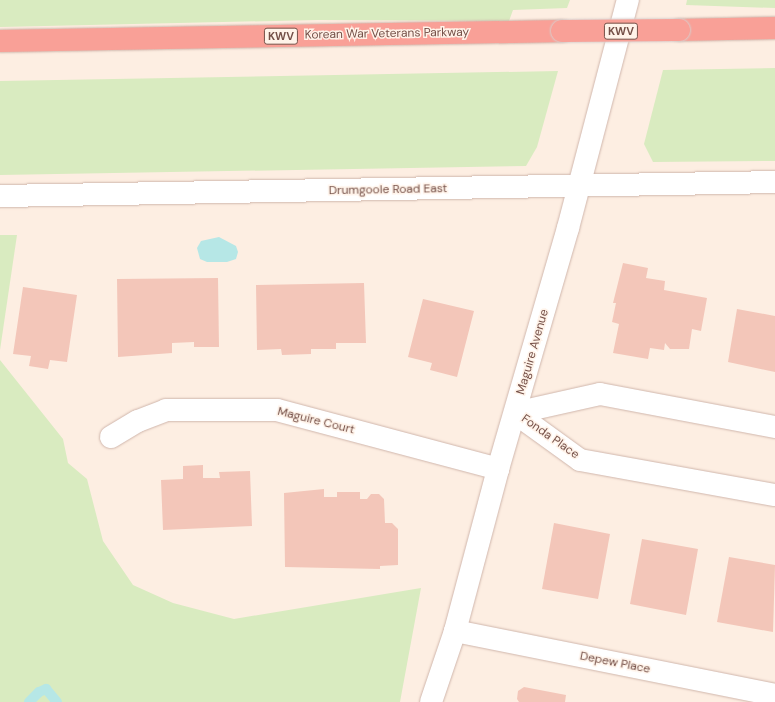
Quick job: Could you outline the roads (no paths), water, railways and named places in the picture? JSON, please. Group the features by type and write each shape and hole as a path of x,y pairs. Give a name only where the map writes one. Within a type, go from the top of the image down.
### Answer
{"highway":[{"name":"Korean War Veterans Parkway","path":"0,41 775,28"}],"street":[{"name":"Maguire Avenue","path":"431,702 455,631 498,469 579,186 628,0"},
{"name":"Drumgoole Road East","path":"0,196 775,182"},
{"name":"Fonda Place","path":"515,413 600,394 775,426"},
{"name":"Maguire Court","path":"111,437 138,421 166,410 277,410 498,469"},
{"name":"Fonda Place","path":"515,413 580,460 775,495"},
{"name":"Depew Place","path":"455,631 775,695"}],"water":[{"path":"219,237 236,246 238,252 236,259 227,262 207,262 200,259 197,248 201,241"}],"waterway":[{"path":"29,702 39,692 46,689 57,702"}]}
